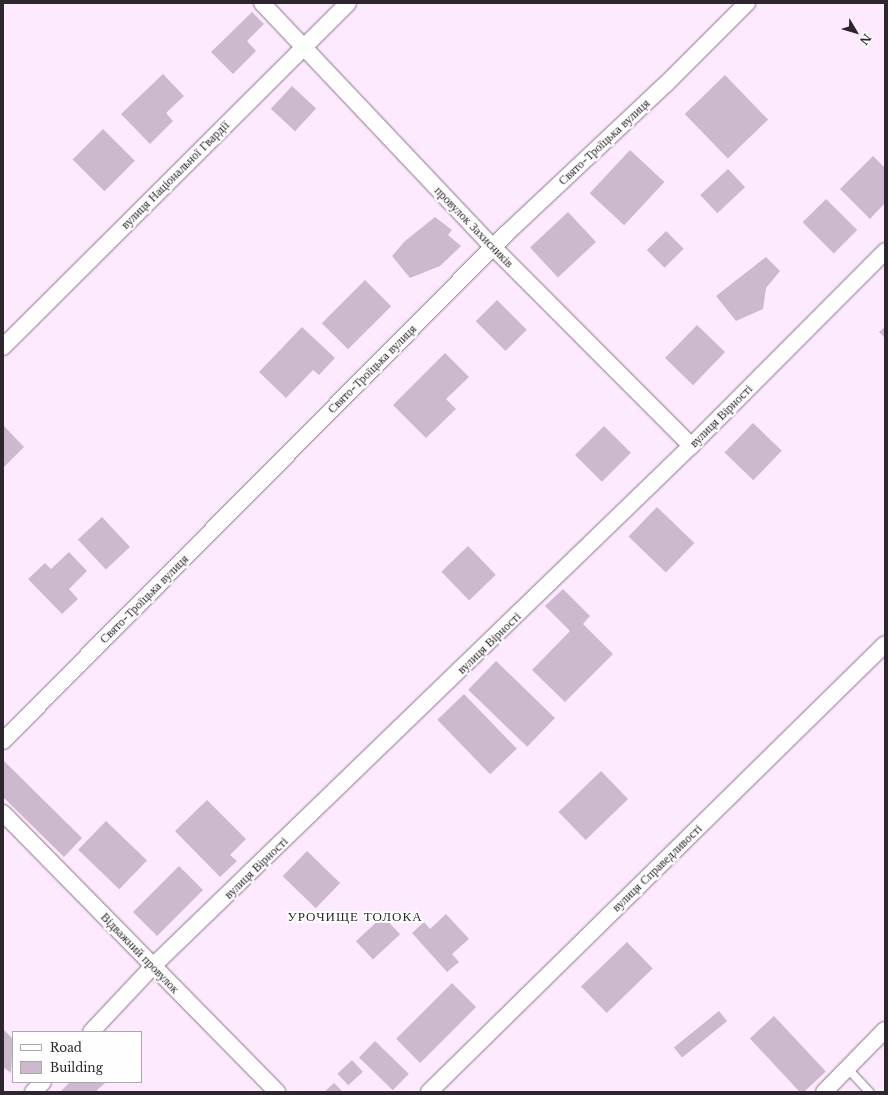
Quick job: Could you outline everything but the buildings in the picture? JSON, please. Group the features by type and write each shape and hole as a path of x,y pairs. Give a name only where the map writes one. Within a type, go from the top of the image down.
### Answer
{"street":[{"name":"провулок Захисників","path":"262,3 302,49 493,247 691,446"},
{"name":"вулиця Національної Гвардії","path":"3,347 348,3"},
{"name":"Свято-Троїцька вулиця","path":"3,741 493,247 666,84 746,3"},
{"name":"вулиця Вірності","path":"92,1031 153,966 691,446 885,251"},
{"name":"вулиця Справедливості","path":"429,1092 885,644"},
{"name":"Відважний провулок","path":"3,813 277,1092"},
{"path":"824,1092 885,1030"},
{"path":"33,1092 42,1083"}],"lane":[{"path":"847,1068 869,1092"}],"district":[{"name":"УРОЧИЩЕ ТОЛОКА","path":"355,917"}]}
